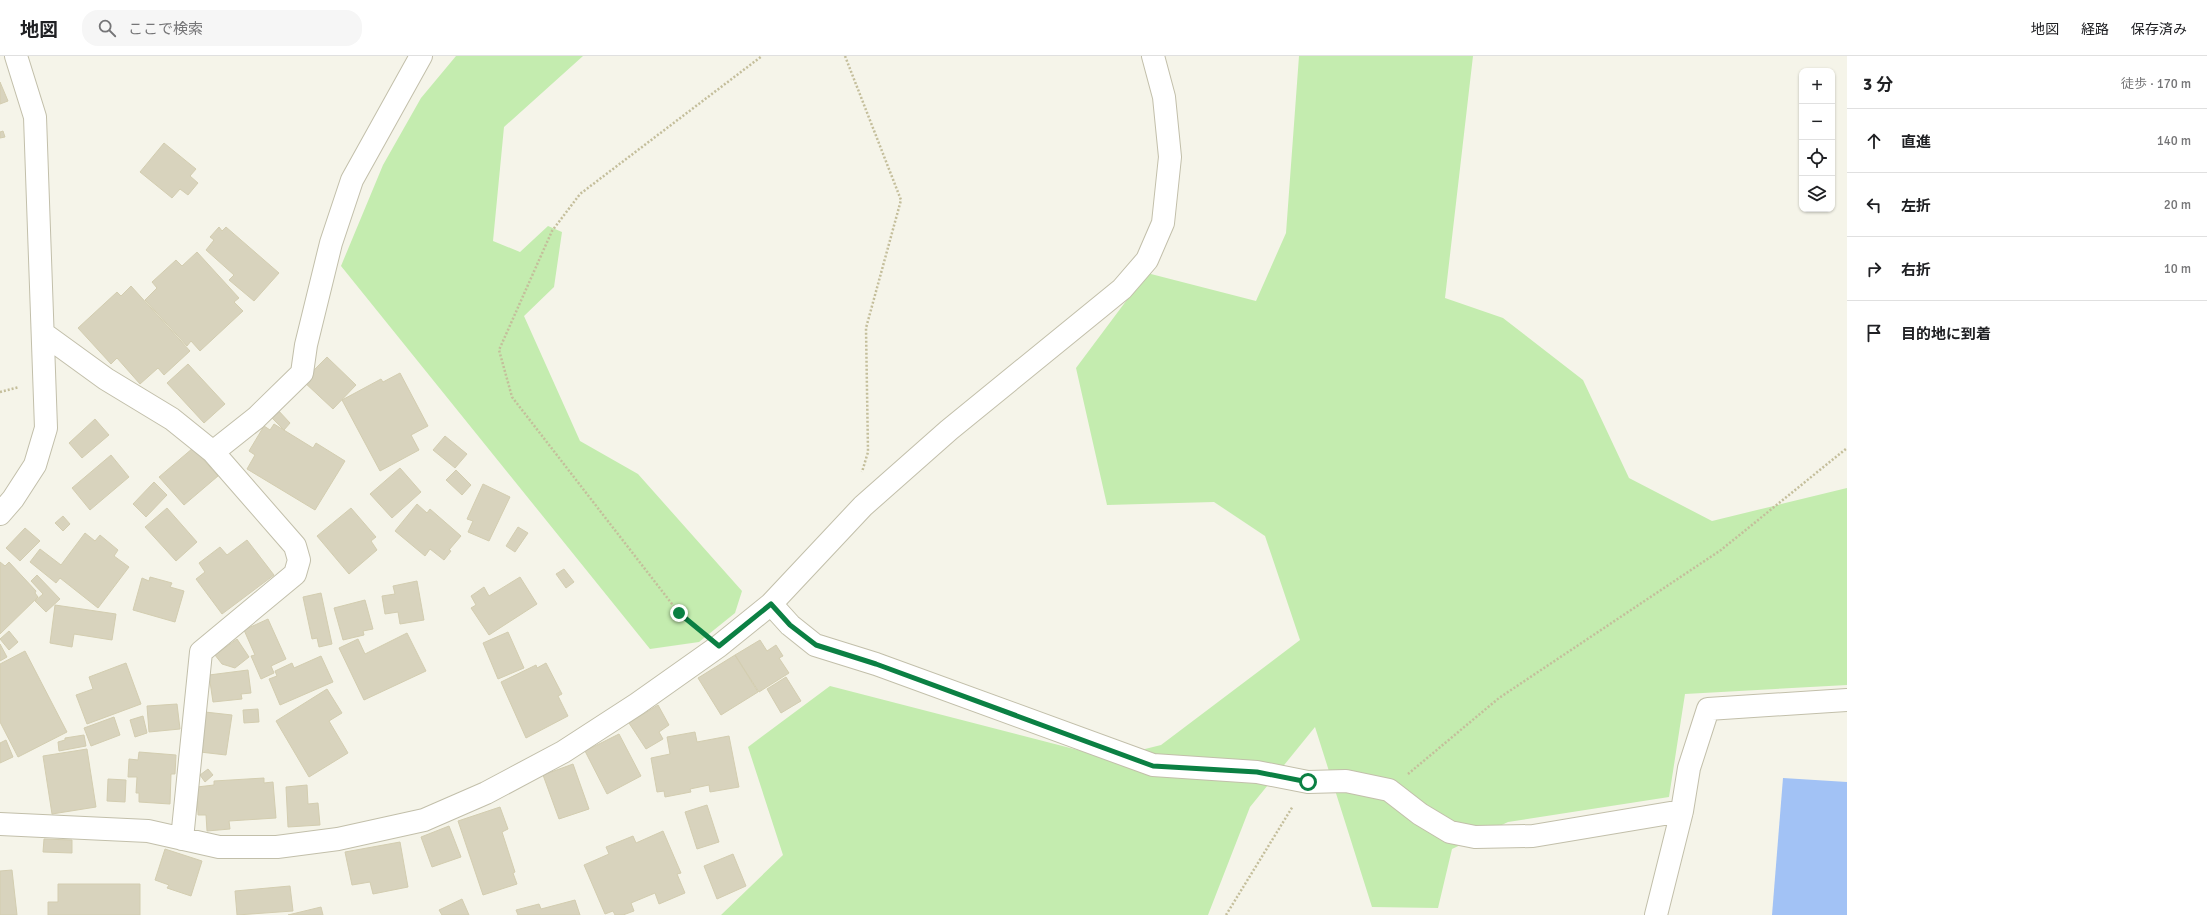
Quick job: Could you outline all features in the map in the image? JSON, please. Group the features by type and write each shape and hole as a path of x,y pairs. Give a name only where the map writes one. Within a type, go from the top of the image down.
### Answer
{"street":[{"path":"0,514 13,499 35,465 46,428 44,334 35,117 16,56"},
{"path":"213,452 256,418 302,373 306,345 331,243 352,180 421,56"},
{"path":"0,824 148,831 219,847 277,847 338,839 424,820 486,793 563,752 637,704 719,646 771,604 863,506 949,430 1122,289 1147,260 1163,223 1170,157 1164,97 1153,56"},
{"path":"44,334 106,379 172,419 213,452 295,546 299,560 295,574 201,652 182,839"},
{"path":"771,604 790,625 816,645 876,664 1153,766 1257,772 1308,782 1346,781 1389,790 1420,814 1450,832 1475,837 1534,836 1682,811"},
{"path":"1656,915 1682,811 1689,768 1708,709 1847,700"}],"path":[{"path":"719,646 679,613 512,397 499,350 552,231 580,194 762,56"},
{"path":"846,56 901,200 866,328 868,452 862,473"},
{"path":"1389,790 1499,698 1721,550 1847,448"},
{"path":"1226,915 1308,782"}],"green space":[{"path":"456,56 583,56 504,127 493,241 520,252 548,226 562,232 554,287 524,316 580,441 638,474 742,591 735,613 699,642 650,649 341,266 383,165 421,98"},
{"path":"1299,56 1473,56 1445,298 1503,318 1583,380 1629,478 1712,521 1847,488 1847,685 1685,694 1669,797 1508,822 1452,849 1438,908 1372,907 1315,727 1250,807 1208,915 721,915 783,855 748,747 830,686 1109,758 1161,745 1300,640 1265,536 1214,502 1107,505 1076,368 1147,273 1256,301 1286,233"}],"water":[{"path":"1783,778 1847,782 1847,915 1772,915"}],"building":[{"path":"0,82 8,101 0,104"},
{"path":"3,131 5,137 0,138 0,132"},
{"path":"164,143 196,169 190,176 198,183 188,195 180,189 172,198 140,172"},
{"path":"219,227 222,231 226,227 279,273 254,301 229,280 234,275 206,250 214,240 210,237"},
{"path":"197,252 239,298 234,302 243,311 200,351 191,341 187,346 145,300 157,288 152,282 176,260 182,266"},
{"path":"131,286 190,351 164,375 158,368 140,384 117,358 111,364 78,328 117,292 121,296"},
{"path":"327,357 356,385 333,409 303,381"},
{"path":"188,364 225,404 204,423 167,383"},
{"path":"400,373 428,426 411,435 419,450 380,471 342,400 381,379 383,382"},
{"path":"277,409 290,423 284,430 270,416"},
{"path":"95,419 109,435 82,458 69,443"},
{"path":"274,424 313,448 316,443 345,461 315,510 247,469 255,455 249,451 264,426 270,430"},
{"path":"445,436 467,454 455,468 433,450"},
{"path":"193,448 218,476 184,505 159,477"},
{"path":"111,455 129,477 90,510 72,488"},
{"path":"400,468 421,492 392,518 370,494"},
{"path":"456,470 471,485 462,495 446,480"},
{"path":"154,482 167,495 146,517 133,504"},
{"path":"483,484 510,497 489,541 468,532 473,521 467,519"},
{"path":"417,504 427,513 430,509 461,536 449,550 451,551 444,560 430,549 425,556 395,531"},
{"path":"167,508 197,542 176,561 145,527"},
{"path":"351,508 376,537 371,541 377,550 349,574 317,536"},
{"path":"63,516 70,524 63,531 55,523"},
{"path":"518,527 528,533 515,552 506,546"},
{"path":"25,528 40,541 20,561 6,548"},
{"path":"85,533 95,541 100,535 118,550 114,556 129,567 98,608 60,578 56,583 30,562 40,549 61,565"},
{"path":"247,540 274,575 222,614 196,579 205,572 199,563 220,547 227,555"},
{"path":"0,562 5,566 9,562 36,591 35,593 38,597 0,634"},
{"path":"564,569 574,582 566,588 556,574"},
{"path":"37,575 60,599 46,612 35,601 43,594 31,581"},
{"path":"150,577 172,583 170,587 184,591 175,622 133,610 142,578 149,581"},
{"path":"520,577 537,604 489,635 471,608 476,605 471,596 484,587 489,596"},
{"path":"417,581 424,620 400,624 398,612 385,614 382,596 395,594 393,586"},
{"path":"321,593 332,644 319,647 317,638 312,639 303,597"},
{"path":"365,600 373,629 363,631 364,635 343,640 334,608"},
{"path":"55,605 116,614 112,640 74,634 72,647 50,643"},
{"path":"268,619 286,659 271,666 274,673 261,679 251,656 255,655 244,630"},
{"path":"9,631 18,642 9,650 0,639"},
{"path":"508,632 524,668 498,679 483,643"},
{"path":"407,633 426,671 364,700 339,648 358,639 365,654"},
{"path":"237,639 249,657 235,668 222,664 215,655"},
{"path":"760,640 767,651 776,645 783,656 779,658 789,673 759,692 735,655"},
{"path":"0,644 7,657 0,661"},
{"path":"25,651 67,732 18,757 0,722 0,664"},
{"path":"735,655 758,692 721,715 698,678"},
{"path":"321,656 333,682 280,705 269,679 277,676 275,671 292,663 294,668"},
{"path":"126,663 141,704 87,724 76,695 93,689 89,677"},
{"path":"546,663 562,694 558,696 568,716 526,738 501,682 536,665 537,668"},
{"path":"248,670 251,693 241,694 242,699 213,702 209,675"},
{"path":"786,677 801,701 781,713 767,689"},
{"path":"327,689 342,713 329,721 348,753 309,777 276,721"},
{"path":"177,704 180,729 149,732 147,706"},
{"path":"658,705 669,725 659,732 663,739 646,749 629,723"},
{"path":"258,709 259,722 244,723 243,710"},
{"path":"205,712 232,715 226,755 200,752"},
{"path":"143,716 147,733 135,737 130,720"},
{"path":"114,717 120,735 91,746 84,728"},
{"path":"695,732 697,742 729,736 739,787 710,792 709,785 690,789 691,792 665,797 664,791 657,792 651,758 670,754 667,737"},
{"path":"619,734 641,776 607,794 585,751"},
{"path":"84,735 86,746 59,751 58,742 65,740 65,738"},
{"path":"6,740 13,757 0,763 0,743"},
{"path":"87,749 96,807 52,814 43,756"},
{"path":"139,752 176,755 175,774 171,774 170,804 139,802 139,793 136,793 137,777 128,777 129,759 138,760"},
{"path":"573,764 589,809 559,819 543,775"},
{"path":"208,769 213,775 205,782 200,775"},
{"path":"264,778 264,783 273,782 276,818 229,821 230,829 207,831 206,815 198,815 197,787 214,785 214,781"},
{"path":"108,779 126,780 125,802 107,801"},
{"path":"307,785 308,804 318,803 320,825 288,827 286,787"},
{"path":"707,805 719,842 697,849 685,812"},
{"path":"500,807 508,829 502,832 515,872 513,873 517,884 483,895 458,821"},
{"path":"449,826 461,857 432,867 421,837"},
{"path":"663,831 681,873 677,874 685,893 659,904 655,893 631,903 634,911 623,915 615,915 613,911 605,914 584,865 609,854 606,847 633,836 636,843"},
{"path":"44,839 72,840 72,853 43,852"},
{"path":"400,842 408,887 373,894 370,882 352,885 345,852"},
{"path":"165,849 202,861 191,896 167,888 169,885 155,880"},
{"path":"733,854 746,886 717,899 704,866"},
{"path":"12,870 17,915 0,915 0,871"},
{"path":"58,884 140,884 140,915 48,915 48,902 58,902"},
{"path":"290,886 293,911 237,915 235,891"},
{"path":"462,899 469,915 442,915 439,910"},
{"path":"575,900 580,915 518,915 516,910 539,904 541,909"},
{"path":"321,907 323,915 288,915"}],"route":[{"path":"679,613 719,646 771,604 790,625 816,645 876,664 1153,766 1257,772 1308,782"}]}
